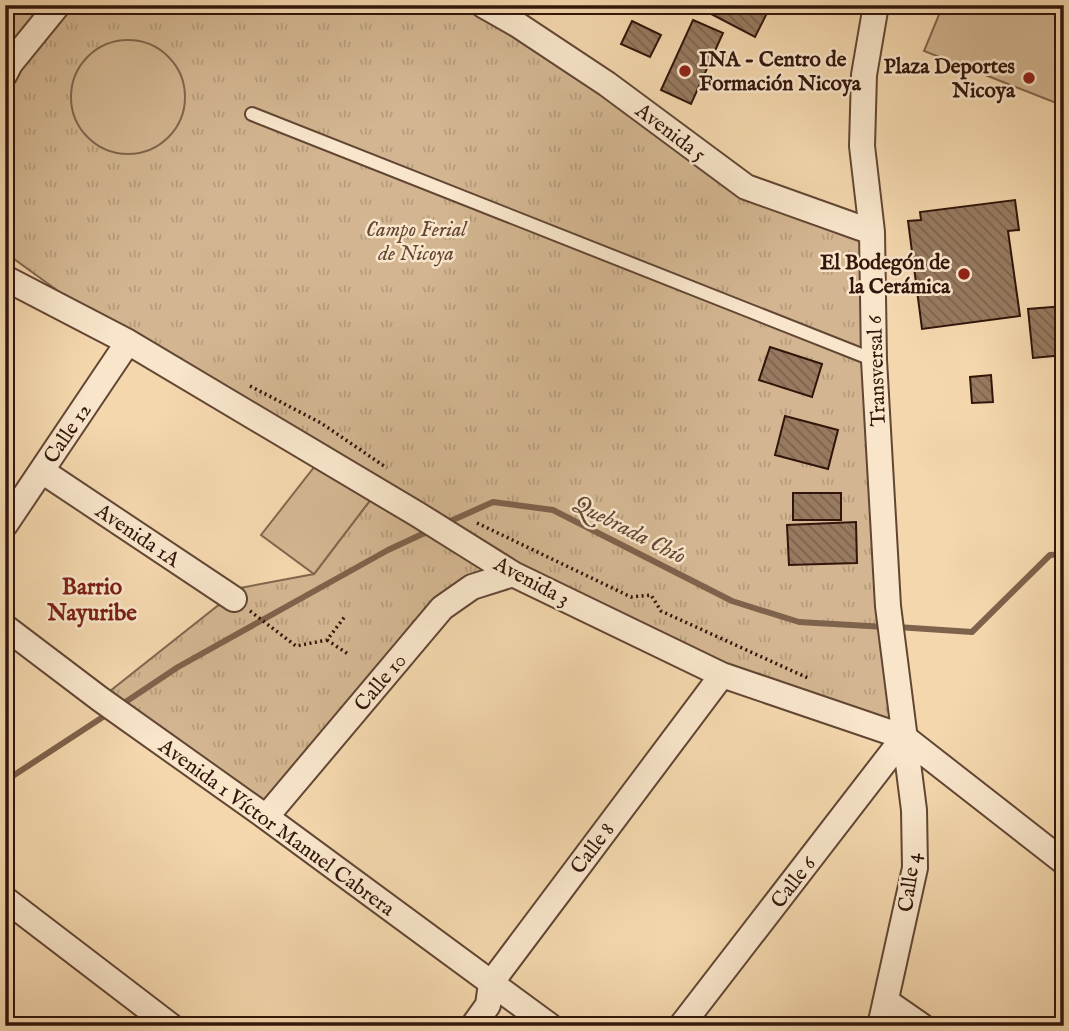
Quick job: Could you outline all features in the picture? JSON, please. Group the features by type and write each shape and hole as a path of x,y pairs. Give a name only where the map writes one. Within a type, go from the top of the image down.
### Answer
{"street":[{"path":"5,74 10,64 58,5"},
{"name":"Avenida 5","path":"483,5 607,84 746,187 872,232"},
{"name":"Transversal 6","path":"876,5 864,75 862,146 872,232 874,360 888,606 904,737"},
{"name":"Avenida 3","path":"5,278 128,342 513,574 722,675 904,737 1058,851"},
{"name":"Calle 12","path":"5,525 128,342"},
{"name":"Avenida 1A","path":"42,471 234,599"},
{"name":"Calle 10","path":"266,817 442,608 472,587 513,574"},
{"name":"Avenida 1 Víctor Manuel Cabrera","path":"5,627 550,1026"},
{"name":"Calle 8","path":"473,1026 488,1005 491,983 722,675"},
{"name":"Calle 4","path":"880,1026 915,868 914,810 904,737"},
{"name":"Calle 6","path":"681,1026 904,737"},
{"path":"5,899 172,1026"},
{"path":"886,1000 922,1026"}],"lane":[{"path":"252,114 874,360"}],"path":[{"path":"247,384 321,423 397,474"},
{"path":"476,522 631,597 651,595 661,611 820,683"},
{"path":"234,599 296,646 327,640 346,615"},
{"path":"327,640 348,654"}],"green space":[{"name":"Campo Ferial de Nicoya","path":"6,5 477,5 746,187 872,232 904,737 722,675 513,574 473,587 266,817 100,699 240,588 314,574 378,490 128,342 14,259 5,258"},
{"name":"Plaza Deportes Nicoya","path":"943,5 1064,5 1064,106 924,51"},
{"path":"128,40 150,44 160,49 176,65 181,75 185,97 181,119 176,129 160,145 150,150 128,154 106,150 96,145 80,129 75,119 71,97 75,75 80,65 96,49 106,44"},
{"path":"322,457 378,490 314,574 261,535"}],"building":[{"path":"694,5 771,5 755,37"},
{"path":"693,20 723,33 691,104 661,90"},
{"path":"632,21 661,35 650,57 621,44"},
{"name":"El Bodegón de la Cerámica","path":"1015,200 1019,230 1008,231 1020,316 922,329 908,221 921,220 920,212"},
{"path":"1064,306 1064,355 1033,358 1028,309"},
{"path":"770,347 822,364 812,397 759,380"},
{"path":"991,375 993,402 972,403 970,377"},
{"path":"785,416 838,430 828,469 775,455"},
{"path":"793,493 841,493 841,520 793,520"},
{"path":"856,522 857,563 789,565 787,525"}],"waterway":[{"name":"Quebrada Chío","path":"444,524 493,502 553,510 732,601 799,622 886,627"},
{"name":"Quebrada Chío","path":"121,705 178,667 388,550 431,530"},
{"name":"Quebrada Chío","path":"897,627 972,632 1050,555 1064,554"},
{"name":"Quebrada Chío","path":"5,781 109,713"}],"place":[{"name":"INA - Centro de Formación Nicoya","path":"685,71"},
{"name":"Plaza Deportes Nicoya","path":"1029,78"},
{"name":"El Bodegón de la Cerámica","path":"964,274"}],"district":[{"name":"Barrio Nayuribe","path":"92,599"}]}
